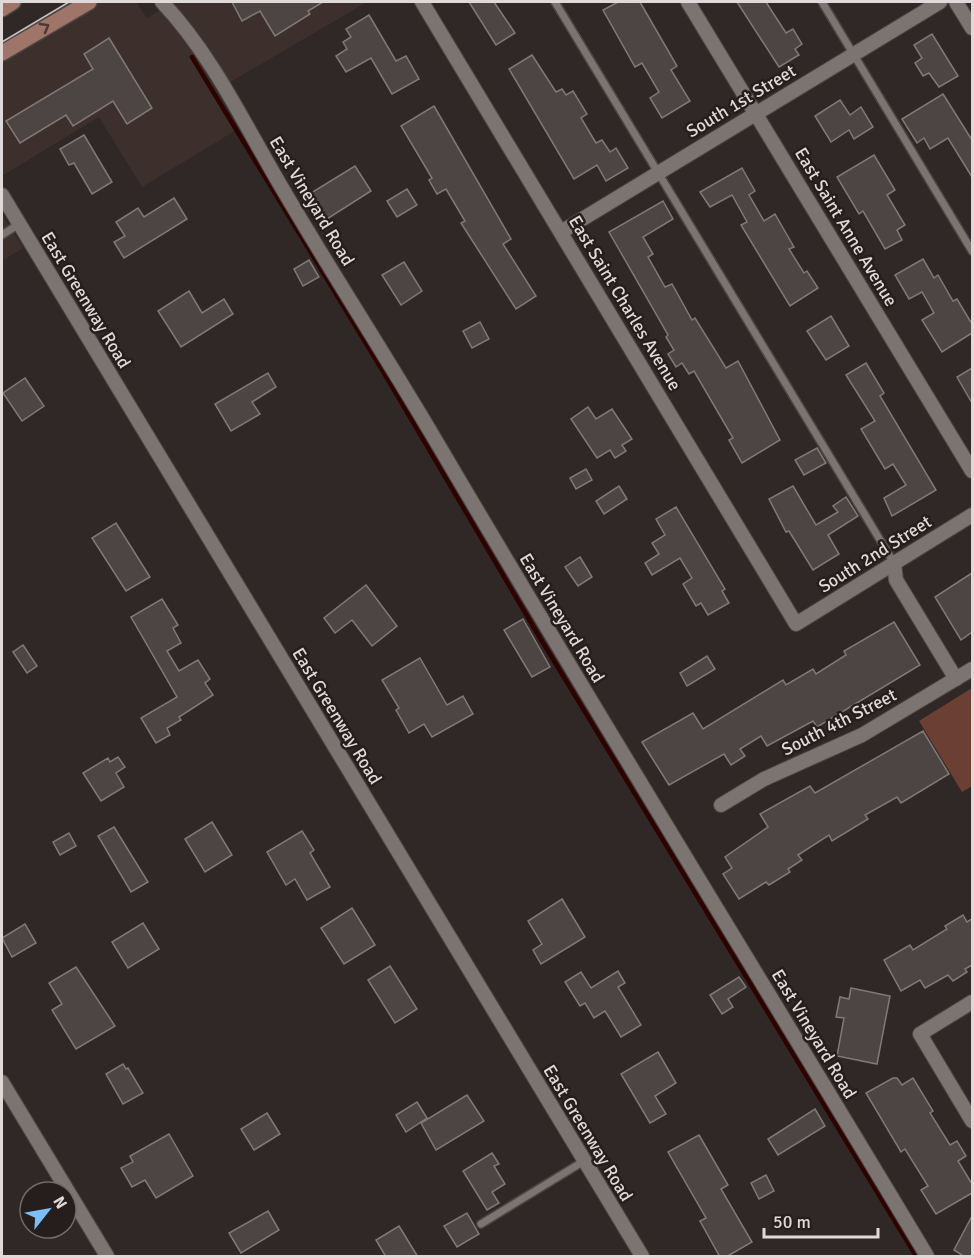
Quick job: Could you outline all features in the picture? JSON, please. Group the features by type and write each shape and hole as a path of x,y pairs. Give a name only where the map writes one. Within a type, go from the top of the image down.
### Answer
{"main road":[{"path":"2,9 13,2"},
{"path":"2,52 89,2"}],"street":[{"name":"East Vineyard Road","path":"162,2 179,18 214,69 307,231 378,343 625,758 927,1257"},
{"name":"East Saint Charles Avenue","path":"422,2 796,624"},
{"name":"East Saint Anne Avenue","path":"688,2 972,471"},
{"name":"South 1st Street","path":"561,232 940,2"},
{"path":"956,2 972,28"},
{"name":"East Greenway Road","path":"2,195 642,1257"},
{"name":"South 2nd Street","path":"796,624 972,515"},
{"path":"894,563 896,580 956,679"},
{"name":"South 4th Street","path":"721,805 764,779 862,735 972,669"},
{"path":"972,1002 920,1034 972,1121"},
{"path":"2,1082 107,1257"}],"lane":[{"path":"555,2 894,563"},
{"path":"822,2 972,251"},
{"path":"2,235 19,224"},
{"path":"481,1224 584,1161"}],"shaded area":[{"path":"92,2 136,2 147,18 161,10 183,33 238,129 142,187 99,117 2,176 2,57"},
{"path":"169,2 367,2 227,84 197,31"},
{"path":"2,214 23,248 2,261"},
{"path":"972,688 972,786 962,792 919,721"}],"building":[{"path":"232,2 323,2 308,11 310,14 275,36 260,11 242,21"},
{"path":"469,2 494,2 515,33 496,45"},
{"path":"618,2 640,2 677,66 671,70 690,101 662,118 650,98 659,92 642,63 635,67 603,10"},
{"path":"737,2 766,2 786,33 793,29 802,44 795,49 799,55 779,67"},
{"path":"369,15 396,61 406,56 419,79 392,94 371,58 346,72 336,56 347,49 343,42 351,37 346,29"},
{"path":"932,34 958,76 939,87 929,73 923,76 915,63 922,58 914,45"},
{"path":"109,38 152,108 127,124 113,101 73,126 66,115 20,143 6,121 93,69 84,54"},
{"path":"532,55 556,92 562,89 566,95 573,91 587,114 581,118 596,143 602,140 610,152 616,148 628,168 606,181 597,165 574,179 509,69"},
{"path":"943,94 972,140 972,177 948,138 930,149 924,138 917,143 902,119"},
{"path":"840,100 850,115 861,107 873,127 854,139 849,130 831,142 815,116"},
{"path":"434,106 511,239 503,244 536,296 516,309 461,223 465,221 446,189 437,194 429,180 432,178 401,126"},
{"path":"84,135 112,182 92,194 74,163 69,165 60,149"},
{"path":"874,155 895,190 887,195 905,225 897,230 902,240 885,249 863,211 859,214 837,177"},
{"path":"355,166 371,191 327,219 311,193"},
{"path":"742,168 755,191 749,195 764,221 775,214 794,247 789,249 804,273 807,271 818,288 790,306 741,225 747,222 732,195 710,207 700,192"},
{"path":"407,189 417,205 397,217 387,201"},
{"path":"174,198 187,219 124,258 114,242 125,236 116,222 138,208 144,217"},
{"path":"663,201 673,219 643,237 653,254 648,257 665,287 672,284 692,320 695,318 726,368 738,361 780,440 742,463 729,440 733,438 694,371 689,374 682,363 676,367 668,354 674,350 666,337 668,335 609,232"},
{"path":"923,259 934,278 938,275 953,301 957,299 972,324 972,333 942,352 922,320 934,313 922,292 909,299 895,275"},
{"path":"309,260 319,277 303,286 294,269"},
{"path":"404,262 422,291 401,305 382,275"},
{"path":"189,291 202,313 224,299 233,314 181,347 158,311"},
{"path":"831,316 849,346 826,360 807,331"},
{"path":"480,322 489,339 472,348 463,331"},
{"path":"866,363 884,393 880,396 936,490 892,516 884,498 906,485 893,464 885,469 861,429 875,421 846,375"},
{"path":"972,368 972,403 957,377"},
{"path":"268,373 276,387 252,402 260,414 231,431 215,404"},
{"path":"25,378 44,406 22,421 3,393"},
{"path":"588,407 596,419 612,409 632,439 622,445 626,451 615,458 610,450 597,458 571,419"},
{"path":"817,448 826,463 804,475 795,460"},
{"path":"586,469 592,480 576,489 570,478"},
{"path":"619,486 627,499 604,514 596,501"},
{"path":"793,486 816,525 838,512 833,506 846,497 858,516 828,535 839,554 813,570 789,531 786,532 769,499"},
{"path":"676,507 725,589 722,591 729,603 708,615 701,603 696,606 683,584 692,578 680,558 652,575 645,563 659,554 652,543 665,535 656,519"},
{"path":"116,523 150,577 126,591 92,538"},
{"path":"580,557 592,577 578,586 565,567"},
{"path":"972,573 972,632 961,640 935,597"},
{"path":"366,585 397,626 372,646 352,620 335,633 324,618"},
{"path":"162,599 178,625 173,628 181,643 167,651 179,671 198,660 210,679 205,683 213,695 179,717 181,720 167,728 170,735 156,743 141,718 177,697 131,617"},
{"path":"523,619 550,667 532,677 504,630"},
{"path":"894,622 920,665 817,727 813,721 767,746 761,736 740,749 745,756 731,765 724,754 669,785 642,742 693,713 703,729 783,680 786,685 813,669 816,674 846,655 844,651"},
{"path":"23,645 37,666 27,673 13,652"},
{"path":"707,656 715,669 687,686 680,673"},
{"path":"420,658 447,705 463,696 473,714 432,737 424,724 409,733 396,710 399,708 382,680"},
{"path":"923,731 949,774 901,803 897,797 865,815 868,819 832,841 829,835 798,855 802,860 788,869 790,872 769,885 766,882 739,899 723,874 732,868 725,857 768,827 760,814 810,786 815,793"},
{"path":"118,757 125,767 116,773 124,787 101,801 83,773 108,758 110,762"},
{"path":"212,822 232,855 205,872 185,839"},
{"path":"114,827 148,882 131,892 98,836"},
{"path":"302,831 314,850 310,853 330,887 307,900 295,879 286,885 267,852"},
{"path":"69,833 76,846 60,855 53,842"},
{"path":"562,899 585,937 541,964 533,950 542,944 528,921"},
{"path":"352,908 375,945 344,964 321,928"},
{"path":"963,915 967,922 972,919 972,965 965,969 967,972 953,981 948,975 925,988 920,980 901,991 884,960 910,945 913,950 947,929 945,926"},
{"path":"143,923 159,949 128,968 112,942"},
{"path":"25,924 36,943 12,957 2,938"},
{"path":"390,966 417,1009 395,1023 368,980"},
{"path":"76,967 115,1026 76,1049 52,1010 62,1004 49,983"},
{"path":"618,971 625,983 618,987 641,1025 621,1037 605,1011 594,1018 585,1003 580,1006 565,982 581,972 591,988"},
{"path":"739,977 746,987 728,999 733,1007 722,1014 710,995"},
{"path":"851,988 890,996 877,1064 837,1056 844,1018 836,1017 840,997 849,999"},
{"path":"658,1052 676,1083 655,1096 666,1114 650,1123 621,1074"},
{"path":"123,1064 126,1069 128,1068 143,1093 123,1104 106,1074"},
{"path":"897,1078 902,1085 913,1078 933,1111 930,1113 950,1145 957,1141 966,1156 958,1161 972,1184 972,1193 936,1214 921,1190 928,1186 905,1149 901,1152 866,1093"},
{"path":"467,1095 484,1121 436,1150 421,1123"},
{"path":"417,1102 427,1118 406,1132 396,1115"},
{"path":"815,1109 825,1126 778,1155 768,1139"},
{"path":"267,1113 280,1134 254,1150 241,1129"},
{"path":"169,1134 193,1176 156,1198 145,1180 132,1187 121,1168 133,1162 130,1156"},
{"path":"699,1135 728,1185 721,1189 752,1242 726,1257 720,1257 700,1221 706,1218 668,1152"},
{"path":"492,1153 499,1164 494,1166 505,1184 492,1192 499,1203 487,1210 463,1171"},
{"path":"766,1175 774,1191 759,1199 751,1183"},
{"path":"268,1211 279,1230 241,1253 229,1233"},
{"path":"467,1213 479,1234 457,1247 444,1226"},
{"path":"972,1216 972,1257 965,1257 954,1250"},
{"path":"399,1226 418,1257 386,1257 376,1240"}],"waterway":[{"path":"192,57 384,373 540,638 916,1256"}],"tram line":[{"path":"2,42 69,2"}]}
